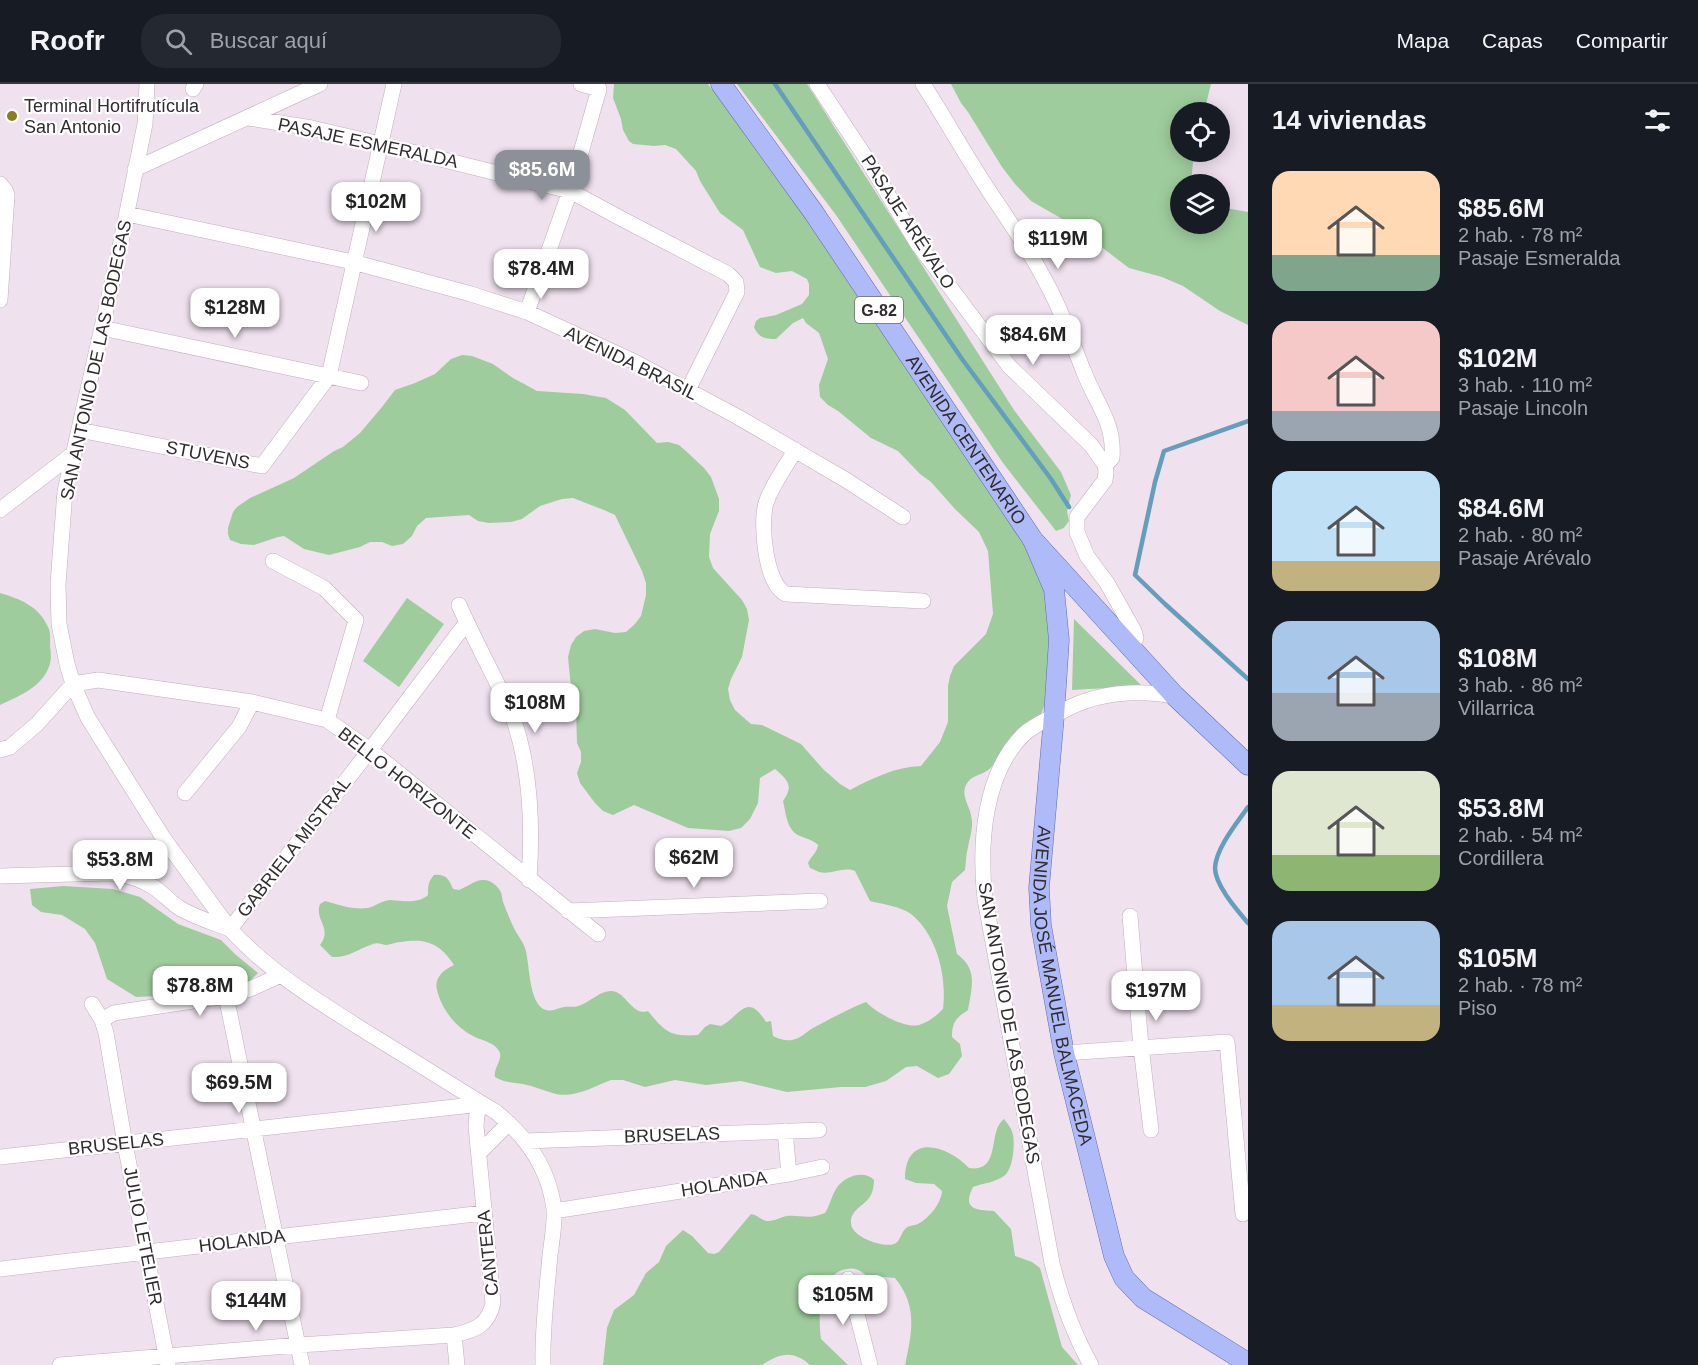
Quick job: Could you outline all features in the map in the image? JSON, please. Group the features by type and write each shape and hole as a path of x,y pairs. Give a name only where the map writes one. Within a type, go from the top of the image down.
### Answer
{"main road":[{"name":"AVENIDA CENTENARIO","path":"721,84 814,213 1033,540 1174,696 1248,765"},
{"name":"AVENIDA JOSÉ MANUEL BALMACEDA","path":"1033,540 1054,589 1059,648 1038,900 1064,1053 1113,1256 1121,1273 1143,1298 1248,1364"}],"street":[{"name":"SAN ANTONIO DE LAS BODEGAS","path":"147,84 145,124 127,214 65,491 58,604 62,645 73,684 88,718 158,831 242,942 313,998 482,1104 509,1123 526,1140 543,1169 554,1211 543,1332 543,1365"},
{"path":"135,169 321,84"},
{"path":"329,376 394,84"},
{"path":"526,312 570,190 599,89 581,84"},
{"name":"PASAJE ARÉVALO","path":"818,84 918,243 1009,366 1092,445 1105,465"},
{"path":"923,84 1026,248 1054,298 1073,340 1083,371 1110,426 1112,458 1105,465 1105,480 1079,513 1076,527 1087,556 1107,583 1134,631 1136,638 1131,647"},
{"name":"PASAJE ESMERALDA","path":"249,118 312,128 570,190 728,274 736,282 737,292 687,390"},
{"path":"0,297 3,190"},
{"name":"AVENIDA BRASIL","path":"127,214 353,262 471,294 526,312 581,336 687,390 795,450 903,517"},
{"path":"102,328 361,382"},
{"name":"STUVENS","path":"79,430 262,466 329,376"},
{"path":"795,450 770,495 765,512 765,546 769,567 778,589 786,594 922,601"},
{"path":"1,508 74,453"},
{"path":"273,561 324,588 356,620 327,720"},
{"path":"459,605 511,711 518,735 528,784 530,808 529,880"},
{"name":"GABRIELA MISTRAL","path":"230,929 467,622"},
{"name":"BELLO HORIZONTE","path":"73,684 98,680 252,702 327,720 370,750 598,934"},
{"path":"0,750 10,747 37,724 73,684"},
{"name":"SAN ANTONIO DE LAS BODEGAS","path":"1091,1365 1065,1312 1052,1263 985,899 982,855 987,811 1002,765 1023,735 1042,721 1083,701 1114,693 1144,692 1174,696"},
{"path":"185,793 239,727 252,702"},
{"path":"0,876 111,873 124,875 146,883 192,915 230,929"},
{"path":"568,911 820,901"},
{"path":"1130,916 1151,1130"},
{"path":"102,1020 114,1013 226,996 281,975"},
{"path":"226,996 302,1365"},
{"name":"JULIO LETELIER","path":"92,1004 102,1020 106,1033 124,1144 167,1360"},
{"path":"1064,1053 1227,1042 1243,1214"},
{"name":"BRUSELAS","path":"0,1157 482,1104"},
{"name":"CANTERA","path":"60,1365 167,1360 298,1345 454,1335 471,1331 482,1325 491,1312 493,1293 483,1213 476,1126 477,1114 482,1104"},
{"path":"479,1153 509,1123"},
{"name":"BRUSELAS","path":"526,1140 819,1130"},
{"path":"785,1131 789,1174"},
{"name":"HOLANDA","path":"554,1211 822,1167"},
{"name":"HOLANDA","path":"0,1269 483,1213"},
{"path":"848,1279 870,1365"},
{"path":"454,1335 457,1365"}],"green space":[{"path":"614,84 708,84 807,218 1009,520 1044,583 1049,603 1050,656 1044,707 1040,715 1017,730 993,766 970,779 965,789 965,797 972,819 965,870 952,882 947,906 957,954 964,960 971,972 972,986 968,1010 960,1015 952,1032 952,1037 960,1044 962,1056 949,1074 938,1078 917,1066 906,1067 886,1081 865,1087 787,1092 741,1081 706,1085 675,1080 645,1087 623,1080 611,1080 577,1093 556,1094 495,1077 500,1057 497,1048 462,1029 442,1005 436,986 438,978 446,969 454,965 438,947 418,941 387,945 375,943 348,955 332,957 320,945 325,934 319,910 320,904 325,901 346,907 362,908 388,900 415,901 428,895 428,887 434,875 441,875 450,882 453,889 459,890 484,880 499,889 527,954 536,1000 546,1010 579,1006 610,991 620,994 637,1010 648,1011 669,1032 698,1035 710,1024 721,1026 748,1007 754,1008 766,1022 771,1021 773,1036 789,1040 798,1038 826,1021 866,1002 891,1019 913,1026 926,1022 943,1009 941,970 928,933 911,914 892,906 870,901 855,871 846,869 824,873 810,868 808,863 818,845 792,830 783,801 789,787 775,769 760,778 758,803 750,819 741,828 729,831 688,828 634,805 613,815 603,811 580,783 577,773 581,762 581,752 577,743 576,709 572,698 568,657 571,645 584,631 595,629 615,633 626,632 641,616 646,595 646,583 642,571 615,515 573,498 540,506 522,519 511,522 489,523 478,521 469,515 426,518 403,544 392,546 382,542 370,542 329,555 304,549 284,536 254,545 230,540 228,528 237,507 250,498 294,478 343,447 360,433 395,390 435,374 451,359 462,355 472,356 493,364 537,391 606,398 625,410 657,443 668,442 679,445 711,477 719,499 719,511 710,534 709,557 713,568 742,600 749,620 742,657 728,689 735,710 751,724 762,725 801,744 823,769 850,790 893,771 921,766 940,742 948,722 948,686 954,666 986,634 993,614 988,551 979,532 898,451 871,438 820,397 819,385 828,359 819,333 803,318 793,323 776,339 758,334 754,327 760,318 776,315 802,304 809,295 807,279 792,271 776,273 760,267 743,230 720,213 696,171 676,149 665,145 633,144 629,141 613,98"},
{"path":"737,84 807,84 1014,410 1061,472 1071,495 1067,511 1069,521 1064,528 1056,531 1003,463 836,215"},
{"path":"951,84 1211,84 1206,102 1170,102 1170,162 1193,162 1192,174 1170,174 1170,234 1230,234 1230,209 1248,212 1248,325 1220,311 1183,286 1162,277 1129,268 1071,224 1031,201 1002,167"},
{"path":"0,593 22,601 40,614 50,631 51,658 48,669 40,682 0,705"},
{"path":"407,598 444,624 399,687 363,661"},
{"path":"1074,619 1142,686 1072,690"},
{"path":"63,886 113,889 140,897 178,924 221,940 258,973 250,981 208,993 136,997 107,979 95,943 85,929 62,915 41,912 32,905 30,889"},
{"path":"1004,1119 1012,1131 1014,1140 1013,1157 1007,1173 992,1182 973,1187 970,1204 976,1209 994,1211 1011,1229 1015,1256 1032,1262 1040,1268 1062,1347 1078,1365 905,1365 911,1320 910,1309 902,1288 895,1278 868,1277 858,1270 850,1269 837,1272 830,1279 825,1287 820,1308 821,1339 848,1365 810,1365 798,1357 786,1355 762,1365 603,1365 607,1328 614,1310 634,1295 646,1273 659,1262 666,1246 683,1230 708,1253 714,1254 719,1252 751,1214 768,1221 787,1216 809,1217 825,1213 834,1192 843,1181 864,1175 874,1180 873,1189 869,1198 853,1215 852,1228 868,1240 894,1244 907,1228 918,1224 930,1214 937,1206 942,1191 934,1184 916,1183 905,1179 907,1164 912,1154 919,1149 929,1147 939,1149 950,1153 969,1168 979,1168 990,1158 996,1132"}],"waterway":[{"path":"775,84 962,359 1051,479 1069,507"},
{"path":"1248,421 1164,451 1135,575 1248,679"},
{"path":"1248,807 1223,844 1215,868 1223,889 1248,923"}],"place":[{"name":"Terminal Hortifrutícula San Antonio","path":"12,116"}]}
